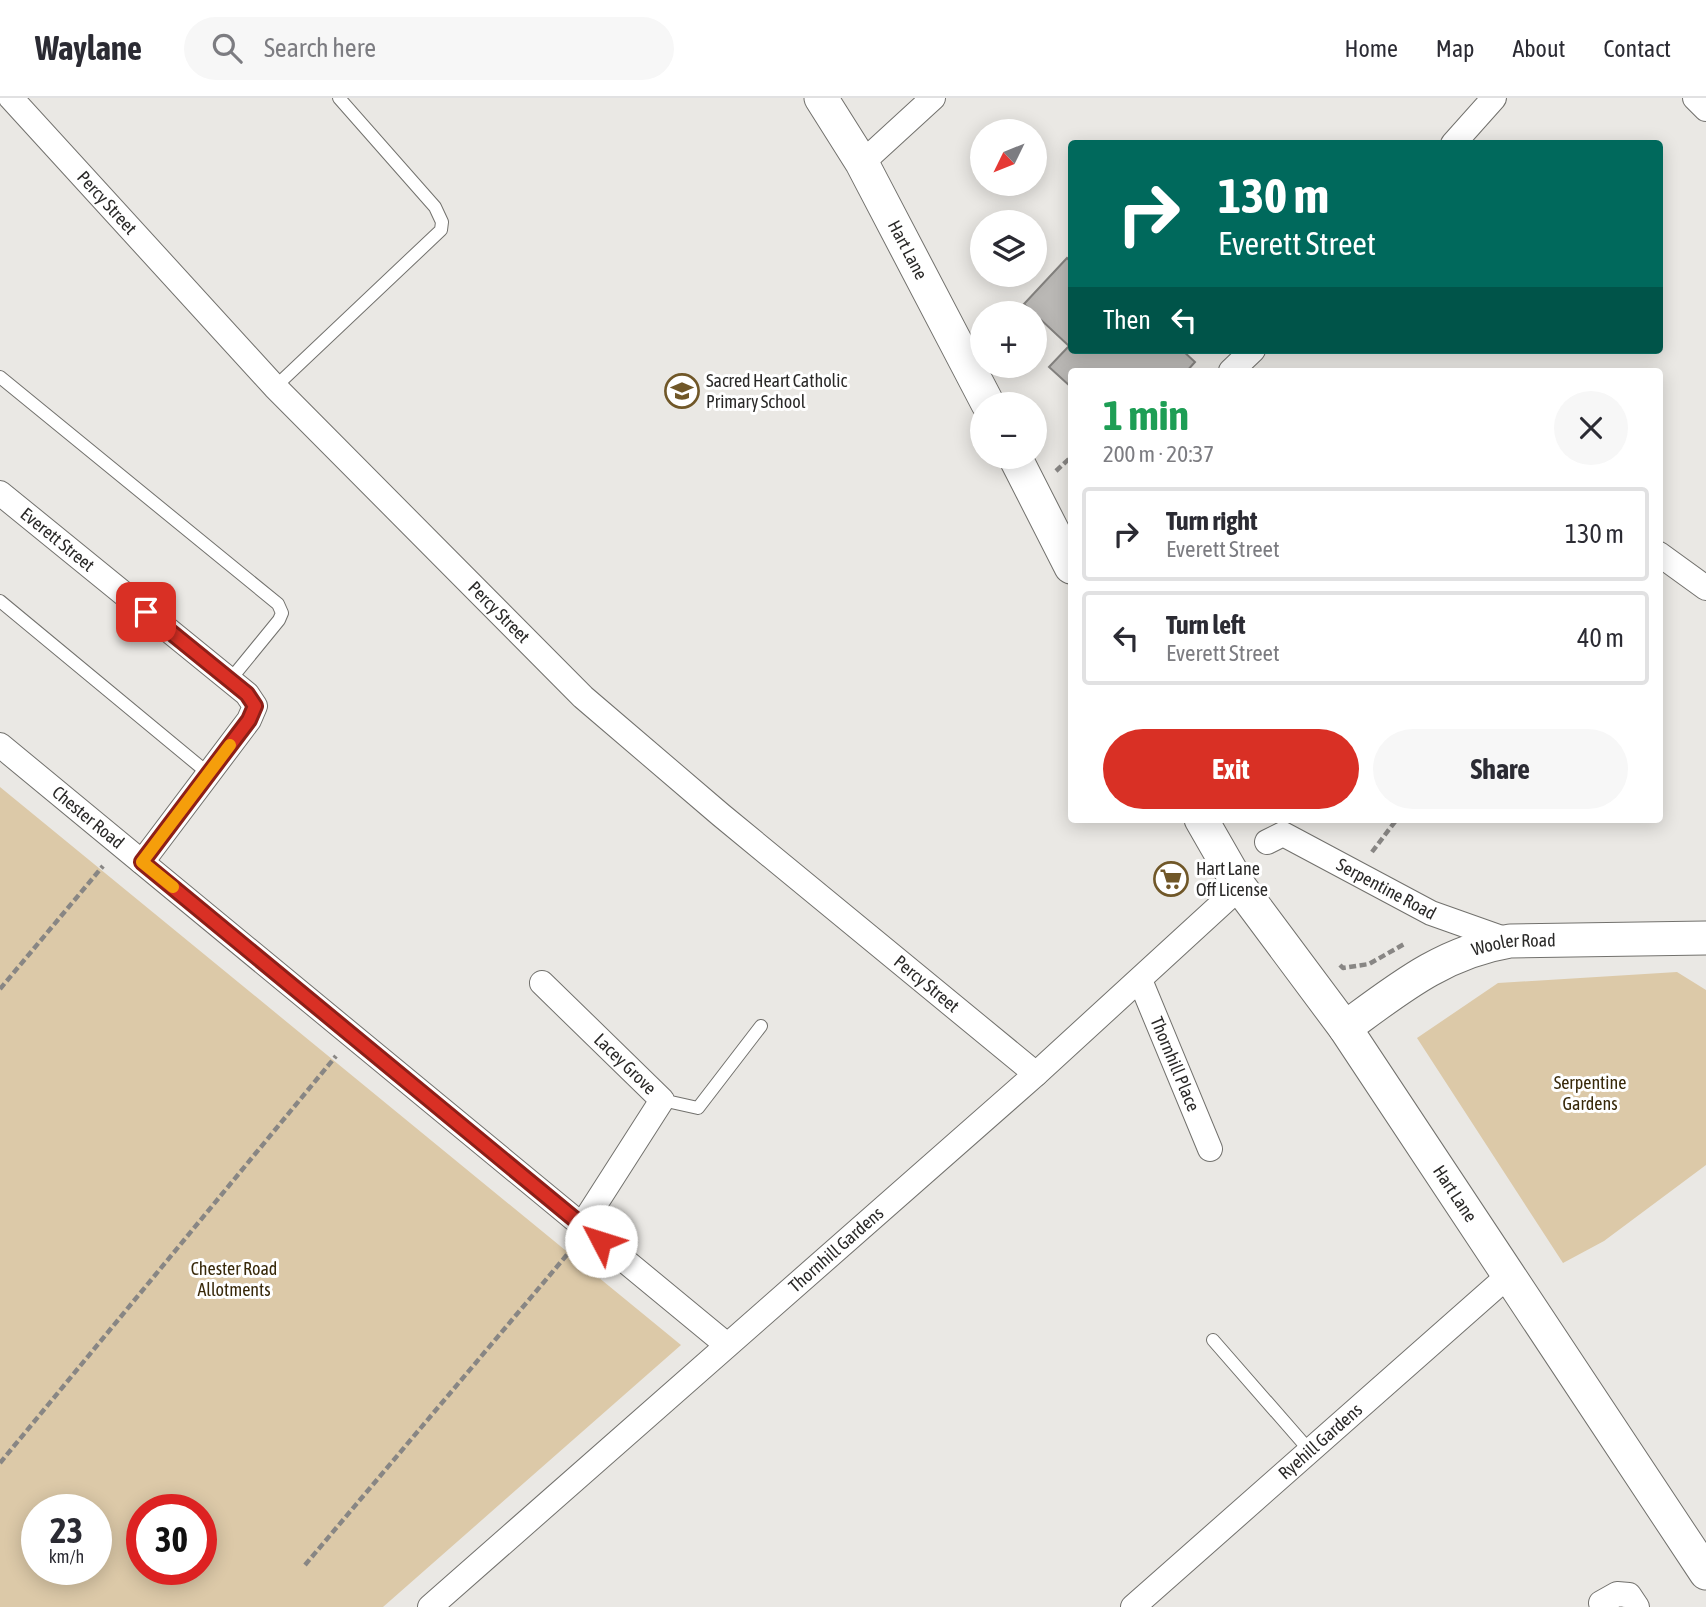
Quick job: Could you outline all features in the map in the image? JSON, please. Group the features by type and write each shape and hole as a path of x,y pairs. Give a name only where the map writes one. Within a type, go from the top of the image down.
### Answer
{"street":[{"name":"Percy Street","path":"11,98 275,387 583,697 721,815 1036,1074"},
{"name":"Hart Lane","path":"821,98 862,163 982,392"},
{"path":"862,163 933,98"},
{"path":"1456,140 1494,98"},
{"path":"1695,98 1706,109"},
{"path":"1234,368 1249,354"},
{"path":"1022,469 1066,544"},
{"name":"Everett Street","path":"0,493 247,694 255,706 249,720 142,862"},
{"path":"1663,557 1706,588"},
{"name":"Chester Road","path":"0,745 142,862 578,1236 727,1345"},
{"name":"Hart Lane","path":"1203,823 1240,887 1345,1028 1706,1573"},
{"name":"Serpentine Road","path":"1267,842 1283,834 1431,913 1510,941"},
{"name":"Thornhill Gardens","path":"429,1607 1036,1074 1240,887"},
{"name":"Wooler Road","path":"1345,1028 1423,971 1488,944 1510,941 1706,939"},
{"name":"Thornhill Place","path":"1140,980 1210,1149"},
{"name":"Lacey Grove","path":"542,983 662,1100 578,1236"},
{"name":"Ryehill Gardens","path":"1133,1607 1509,1275"},
{"path":"1601,1603 1617,1594 1629,1595 1637,1607"}],"lane":[{"path":"275,387 441,230 442,222 435,207 339,98"},
{"path":"0,377 278,604 282,613 279,620 230,680"},
{"path":"0,601 209,774"},
{"path":"662,1100 698,1108 761,1026"},
{"path":"1213,1340 1310,1451"}],"path":[{"path":"1364,862 1394,823"},
{"path":"0,989 2,981 108,860"},
{"path":"1334,960 1343,968 1368,964 1412,939"},
{"path":"0,1462 339,1053"},
{"path":"305,1565 578,1236"}],"green space":[{"name":"Chester Road Allotments","path":"0,787 681,1345 383,1607 0,1607"},
{"name":"Serpentine Gardens","path":"1677,972 1706,990 1706,1165 1604,1241 1563,1263 1417,1038 1498,983"}],"building":[{"path":"1067,258 1068,259 1068,345 1047,325 1047,301 1027,301 1040,287 1047,287 1047,279"},
{"path":"1068,347 1068,354 1186,354 1195,362 1190,368 1068,368 1068,384 1049,367"}],"slow traffic":[{"path":"173,887 142,862 230,745"}],"place":[{"name":"Sacred Heart Catholic Primary School","path":"682,391"},
{"name":"Hart Lane Off License","path":"1171,879"}],"route":[{"path":"146,612 247,694 255,706 249,720 142,862 601,1241"}]}
